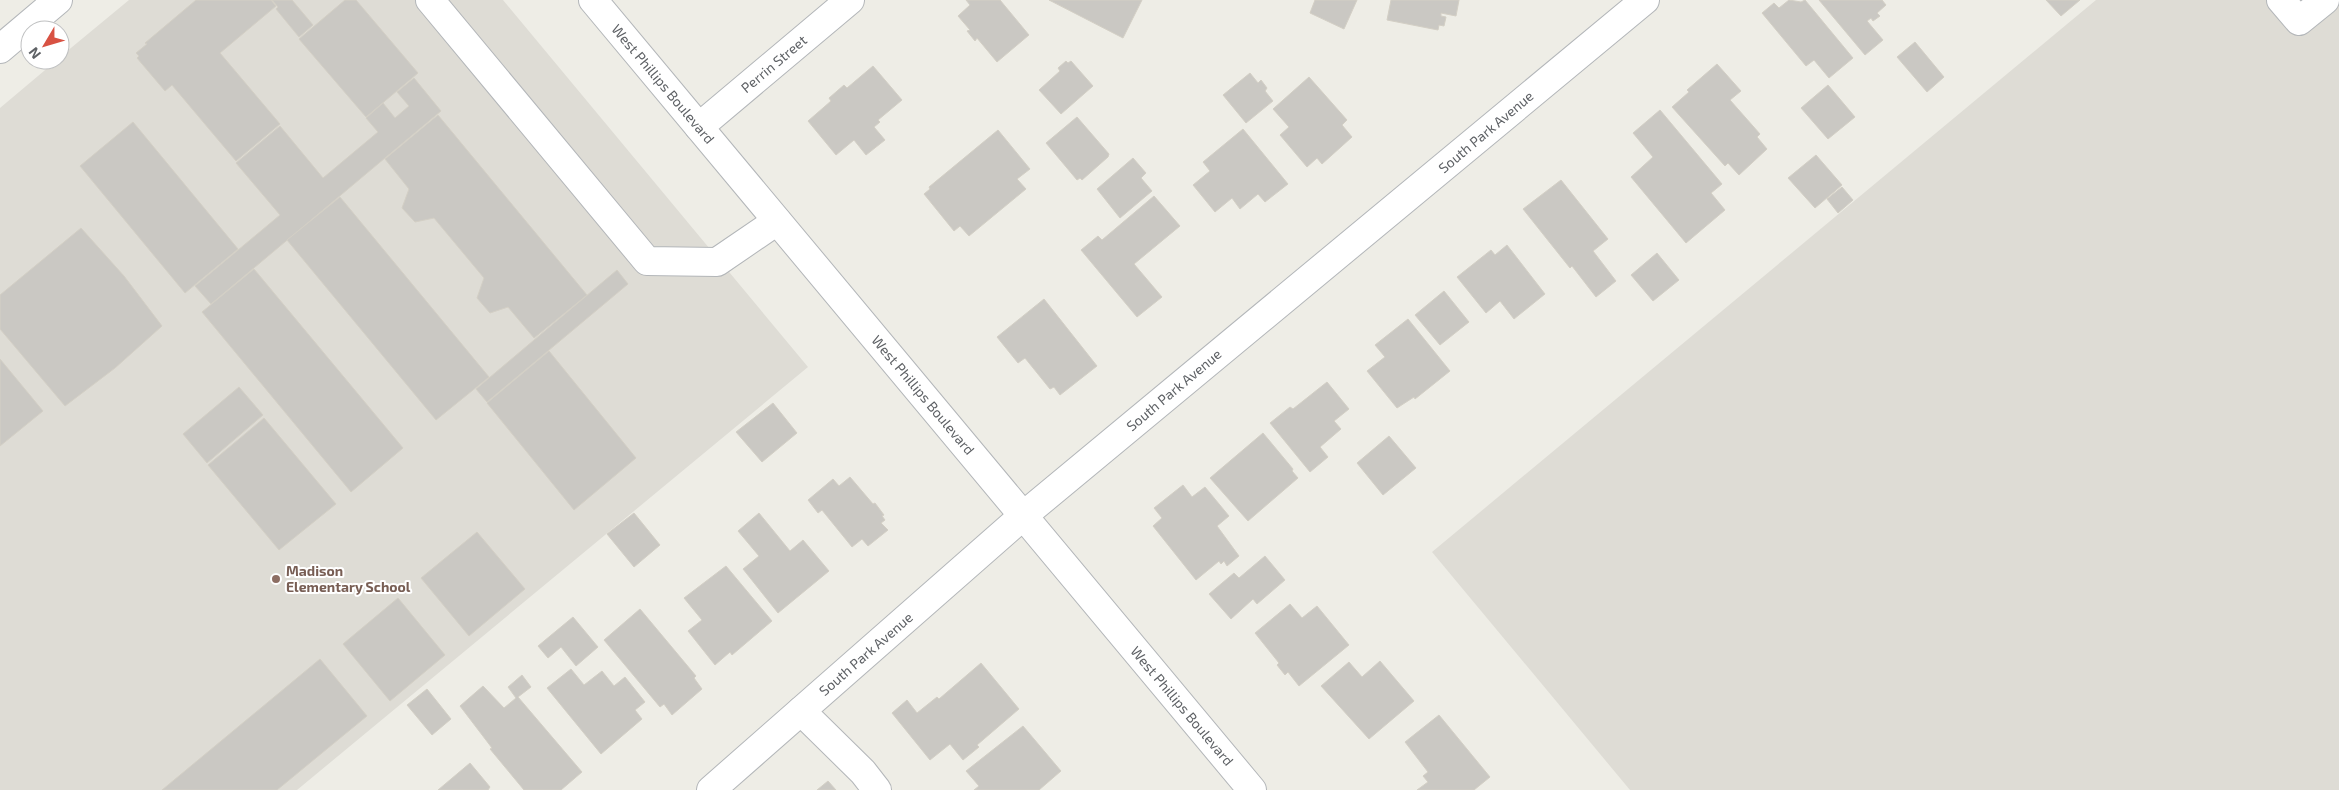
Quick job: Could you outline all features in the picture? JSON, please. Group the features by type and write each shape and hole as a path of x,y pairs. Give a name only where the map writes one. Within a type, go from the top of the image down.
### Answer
{"street":[{"path":"0,49 58,0"},
{"path":"430,0 647,261 717,262 777,221"},
{"name":"West Phillips Boulevard","path":"593,0 1252,790"},
{"name":"Perrin Street","path":"698,127 850,0"},
{"name":"South Park Avenue","path":"711,790 1024,515 1645,0"},
{"path":"2281,0 2299,21 2325,0"},
{"path":"801,711 863,772 877,790"}],"shaded area":[{"name":"Madison Elementary School","path":"129,0 503,0 808,367 297,790 0,790 0,108 45,70 70,70 70,49"},
{"path":"2096,0 2339,0 2339,790 1630,790 1432,552"}],"building":[{"path":"196,0 271,0 276,6 220,53 280,124 236,161 172,85 165,91 137,58 139,56 136,53 147,44 145,43"},
{"path":"272,0 292,0 313,25 299,37 276,9 278,7"},
{"path":"345,0 356,0 418,73 366,117 299,39"},
{"path":"966,0 1000,0 1029,35 997,62 977,38 975,41 967,31 970,30 958,16 970,5"},
{"path":"1049,0 1142,0 1123,38"},
{"path":"1315,0 1357,0 1344,29 1310,13"},
{"path":"1391,0 1459,0 1456,16 1441,13 1441,16 1446,17 1444,26 1439,25 1438,30 1387,20"},
{"path":"1789,0 1801,2 1805,0 1853,58 1829,78 1814,60 1806,66 1762,13 1774,3 1779,8"},
{"path":"1819,0 1882,0 1886,5 1877,13 1880,16 1873,21 1871,18 1867,21 1883,40 1865,55"},
{"path":"2046,0 2080,0 2061,16"},
{"path":"1915,42 1944,77 1927,92 1897,57"},
{"path":"1066,61 1068,63 1071,61 1093,86 1061,114 1039,90 1060,71 1058,68"},
{"path":"1717,64 1741,91 1730,100 1760,134 1757,137 1767,149 1739,175 1728,163 1725,166 1672,107 1689,92 1687,90"},
{"path":"873,66 902,100 878,120 880,122 874,127 885,140 866,155 854,140 836,155 808,121 831,101 829,98 844,85 847,88"},
{"path":"1250,73 1258,83 1261,80 1267,88 1265,91 1273,101 1246,123 1223,95"},
{"path":"1309,77 1347,120 1342,125 1352,137 1322,164 1317,158 1307,167 1280,135 1289,127 1273,109"},
{"path":"414,78 441,111 211,304 195,286 280,215 236,163 280,126 323,178 378,132 366,118 383,103 395,118 409,106 397,92"},
{"path":"1828,85 1855,117 1828,139 1801,108"},
{"path":"1660,110 1722,184 1711,193 1725,210 1686,243 1631,177 1653,157 1633,133"},
{"path":"438,115 587,295 534,338 508,307 490,313 477,298 484,278 434,218 415,222 402,208 409,189 385,159"},
{"path":"1077,117 1109,154 1082,180 1080,178 1077,180 1046,143"},
{"path":"133,122 238,249 185,293 80,166"},
{"path":"1243,129 1288,184 1265,202 1258,194 1240,209 1232,198 1215,212 1193,185 1210,171 1203,162"},
{"path":"998,130 1030,169 1017,179 1026,189 969,236 960,226 954,231 924,194 930,189 929,187"},
{"path":"1816,155 1842,185 1815,208 1788,178"},
{"path":"1133,158 1146,173 1141,178 1152,191 1120,218 1097,189"},
{"path":"1561,180 1608,239 1593,251 1616,281 1596,297 1523,209"},
{"path":"1842,187 1853,200 1838,213 1827,199"},
{"path":"1154,196 1180,226 1134,264 1162,297 1137,317 1081,250 1098,236 1102,240"},
{"path":"340,197 489,377 436,420 287,240"},
{"path":"81,228 124,276 162,326 115,368 65,406 0,329 0,295"},
{"path":"1507,245 1545,294 1514,319 1500,301 1486,313 1457,277 1491,250 1495,255"},
{"path":"1657,253 1679,280 1653,301 1631,275"},
{"path":"254,269 403,448 351,492 202,312"},
{"path":"617,270 628,284 487,402 476,389"},
{"path":"1444,291 1469,322 1440,345 1415,315"},
{"path":"1044,299 1097,366 1060,395 1054,387 1050,389 1025,358 1018,363 997,337"},
{"path":"1408,319 1450,371 1415,399 1414,397 1397,408 1367,371 1385,357 1375,345"},
{"path":"549,351 636,458 574,510 487,403"},
{"path":"0,359 43,411 0,446"},
{"path":"1327,382 1349,409 1334,421 1341,429 1320,447 1328,457 1310,472 1270,423 1290,407 1293,409"},
{"path":"239,387 263,415 207,463 183,434"},
{"path":"773,403 797,433 762,462 736,432"},
{"path":"264,418 336,504 279,550 208,465"},
{"path":"1263,433 1293,469 1292,471 1298,478 1248,521 1210,478"},
{"path":"1389,436 1416,468 1383,495 1357,463"},
{"path":"850,477 884,515 882,516 885,520 881,523 888,530 868,546 862,539 852,547 822,510 818,513 808,500 833,479 839,486"},
{"path":"1183,485 1192,497 1205,487 1229,516 1217,526 1239,556 1227,566 1224,561 1221,564 1219,561 1196,580 1153,526 1162,518 1154,508"},
{"path":"634,513 660,545 634,567 607,534"},
{"path":"759,513 790,551 803,540 829,571 778,613 743,569 759,556 738,531"},
{"path":"477,532 525,589 469,636 421,578"},
{"path":"1265,556 1285,580 1257,604 1253,599 1231,619 1209,594 1234,573 1239,578"},
{"path":"726,566 772,621 732,655 730,652 715,665 688,631 702,620 684,598"},
{"path":"398,598 445,655 390,701 343,644"},
{"path":"1290,604 1302,618 1317,606 1349,645 1299,686 1288,672 1285,675 1277,665 1279,663 1255,633"},
{"path":"640,609 696,676 694,678 702,689 672,715 664,704 660,707 604,640"},
{"path":"573,617 598,647 576,666 561,647 548,658 538,646"},
{"path":"320,659 367,716 277,790 162,790"},
{"path":"1380,661 1414,701 1369,739 1321,686 1349,662 1362,677"},
{"path":"981,663 1019,709 977,745 979,747 963,760 950,744 930,760 892,713 907,700 917,713 937,697 939,699"},
{"path":"571,669 584,685 602,671 614,686 625,677 645,702 635,710 642,719 601,754 547,688"},
{"path":"522,675 531,687 518,697 582,772 561,790 524,790 490,749 492,748 460,706 483,686 504,708 516,698 508,687"},
{"path":"427,689 451,719 432,735 407,705"},
{"path":"1439,715 1490,777 1474,790 1417,790 1428,782 1423,776 1428,772 1405,742"},
{"path":"1023,726 1061,771 1039,790 974,790 979,786 966,771"},
{"path":"470,763 490,787 488,790 438,790"},
{"path":"828,781 836,790 817,790"}],"place":[{"name":"Madison Elementary School","path":"276,579"}]}
